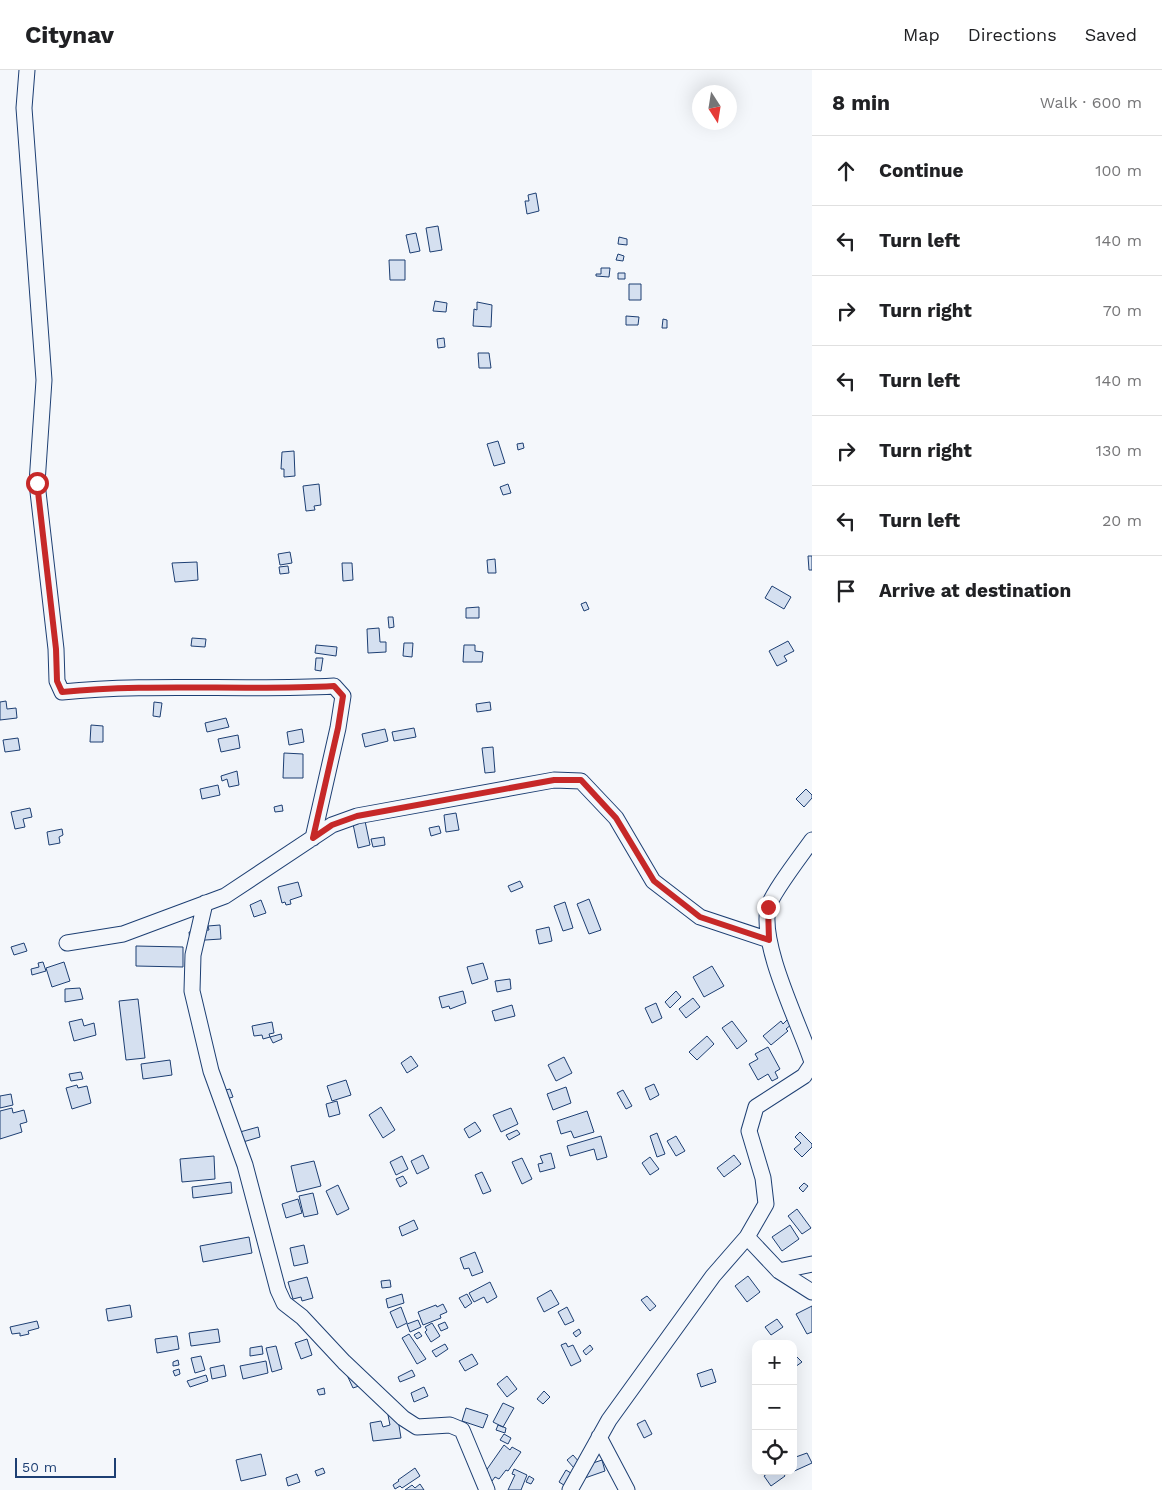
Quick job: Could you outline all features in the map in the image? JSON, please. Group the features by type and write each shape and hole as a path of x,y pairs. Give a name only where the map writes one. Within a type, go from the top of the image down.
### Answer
{"street":[{"path":"26,70 24,108 44,380 37,483 56,649 57,681 62,692 96,689 284,689 334,686 343,696 338,728 313,838"},
{"path":"67,943 123,934 226,896 332,825 357,816 554,780 581,780 616,818 654,881 700,917 769,940"},
{"path":"570,1490 609,1420 713,1276 747,1237 766,1204 763,1178 749,1131 756,1108 804,1076 812,1063 785,992 769,940 768,907 812,840"},
{"path":"205,903 193,955 192,991 211,1071 244,1166 278,1290 284,1303 302,1317 344,1362 403,1418 417,1427 450,1425 462,1430 488,1490"},
{"path":"747,1237 780,1271 812,1292"},
{"path":"780,1271 812,1264"},
{"path":"599,1438 627,1490"}],"building":[{"path":"536,193 539,211 527,214 525,201 529,201 528,195"},
{"path":"438,226 442,250 430,252 426,228"},
{"path":"416,233 420,251 410,253 406,235"},
{"path":"619,237 627,239 627,245 618,244"},
{"path":"618,254 624,256 623,261 616,260"},
{"path":"389,260 405,260 405,280 390,280"},
{"path":"601,268 610,268 609,277 596,276 596,274 601,274"},
{"path":"618,273 625,273 625,279 618,279"},
{"path":"629,284 641,284 641,300 629,300"},
{"path":"435,301 447,303 446,312 433,311"},
{"path":"477,302 492,305 491,327 473,326 474,309 477,310"},
{"path":"626,316 639,317 638,325 626,325"},
{"path":"663,319 667,320 667,328 662,328"},
{"path":"444,338 445,347 438,348 437,339"},
{"path":"478,353 489,353 491,368 479,368"},
{"path":"498,441 505,463 494,466 487,444"},
{"path":"523,443 524,448 518,450 517,444"},
{"path":"294,451 295,476 284,477 284,469 281,469 282,452"},
{"path":"319,484 321,505 314,506 315,510 306,511 303,486"},
{"path":"508,484 511,493 503,495 500,487"},
{"path":"290,552 292,563 280,565 278,554"},
{"path":"808,556 812,556 812,570 809,570"},
{"path":"495,559 496,573 488,573 487,560"},
{"path":"197,562 198,580 175,582 172,563"},
{"path":"342,563 352,563 353,580 343,581"},
{"path":"288,566 289,573 280,574 279,567"},
{"path":"772,586 791,597 784,609 765,598"},
{"path":"586,602 589,609 584,611 581,604"},
{"path":"479,607 479,618 466,618 466,608"},
{"path":"388,617 393,617 394,627 389,628"},
{"path":"379,628 380,642 386,642 386,652 368,653 367,629"},
{"path":"192,638 206,639 205,647 191,646"},
{"path":"788,641 794,651 784,656 787,661 777,666 769,651"},
{"path":"404,643 413,643 412,657 403,656"},
{"path":"316,645 337,647 336,656 315,653"},
{"path":"464,645 475,645 475,651 483,652 482,662 463,662"},
{"path":"316,658 323,658 321,671 315,670"},
{"path":"6,701 7,709 16,708 17,718 0,720 0,702"},
{"path":"154,702 162,703 160,717 153,716"},
{"path":"490,702 491,710 477,712 476,704"},
{"path":"226,718 229,727 207,732 205,723"},
{"path":"91,725 103,726 103,742 90,742"},
{"path":"414,728 416,737 394,741 392,732"},
{"path":"302,729 304,742 289,745 287,732"},
{"path":"385,729 388,741 365,747 362,734"},
{"path":"238,735 240,748 221,752 218,739"},
{"path":"18,738 20,750 5,752 3,740"},
{"path":"493,747 495,772 485,773 482,748"},
{"path":"284,753 303,754 303,778 283,778"},
{"path":"237,771 239,785 229,787 227,779 222,781 221,776"},
{"path":"218,785 220,795 202,799 200,789"},
{"path":"806,789 812,795 812,798 804,807 796,799"},
{"path":"282,805 283,811 275,812 274,807"},
{"path":"30,808 32,817 23,819 25,827 15,829 11,812"},
{"path":"456,813 459,830 446,832 444,815"},
{"path":"365,821 370,845 358,848 353,824"},
{"path":"439,826 441,833 431,836 429,828"},
{"path":"62,829 63,835 59,837 60,843 49,845 47,832"},
{"path":"384,837 385,845 373,847 371,839"},
{"path":"520,881 523,887 511,892 508,886"},
{"path":"298,882 302,896 290,900 291,904 286,905 285,902 282,903 278,887"},
{"path":"589,899 601,930 589,934 577,904"},
{"path":"261,900 266,913 254,917 250,905"},
{"path":"565,902 573,928 563,931 554,906"},
{"path":"220,925 221,939 190,941 189,932 209,930 208,926"},
{"path":"549,927 552,941 539,944 536,930"},
{"path":"24,943 27,951 14,955 11,947"},
{"path":"136,946 183,947 183,967 136,966"},
{"path":"43,962 46,971 32,975 31,969 39,967 38,963"},
{"path":"64,962 70,981 52,987 46,968"},
{"path":"483,963 488,979 472,984 467,967"},
{"path":"712,966 724,986 704,997 693,977"},
{"path":"510,979 511,989 497,992 495,981"},
{"path":"80,988 83,999 65,1002 65,989"},
{"path":"463,991 466,1003 450,1009 449,1006 442,1008 439,997"},
{"path":"676,991 681,997 670,1008 665,1002"},
{"path":"693,998 700,1007 686,1018 679,1009"},
{"path":"138,999 145,1058 126,1060 119,1001"},
{"path":"656,1003 662,1018 652,1023 645,1008"},
{"path":"512,1005 515,1016 495,1021 492,1011"},
{"path":"789,1018 793,1023 786,1029 788,1031 771,1045 763,1036 781,1021 783,1024"},
{"path":"82,1019 84,1026 94,1023 96,1035 74,1041 69,1022"},
{"path":"732,1021 747,1041 737,1049 722,1028"},
{"path":"272,1022 274,1033 269,1034 270,1037 263,1039 262,1035 254,1036 252,1026"},
{"path":"281,1034 282,1039 273,1043 270,1037"},
{"path":"707,1036 714,1044 697,1060 689,1052"},
{"path":"768,1047 780,1069 775,1072 778,1078 772,1081 768,1074 758,1080 749,1064 758,1059 755,1054"},
{"path":"411,1056 418,1066 407,1073 401,1063"},
{"path":"564,1057 572,1073 556,1081 548,1065"},
{"path":"170,1060 172,1075 143,1079 141,1064"},
{"path":"81,1072 83,1079 71,1081 69,1074"},
{"path":"346,1080 351,1095 332,1101 327,1086"},
{"path":"654,1084 659,1095 650,1100 645,1088"},
{"path":"77,1085 78,1088 87,1086 91,1103 72,1109 66,1088"},
{"path":"566,1087 571,1103 553,1110 547,1094"},
{"path":"230,1089 233,1097 223,1100 221,1091"},
{"path":"623,1090 632,1106 626,1109 617,1093"},
{"path":"11,1094 13,1105 0,1108 0,1096"},
{"path":"337,1101 340,1114 329,1117 326,1104"},
{"path":"381,1107 395,1130 383,1138 369,1115"},
{"path":"12,1108 13,1113 24,1110 27,1122 20,1124 22,1132 0,1139 0,1111"},
{"path":"511,1108 518,1124 501,1132 493,1115"},
{"path":"587,1111 594,1132 574,1138 571,1131 561,1134 557,1121"},
{"path":"475,1122 481,1131 469,1138 464,1129"},
{"path":"258,1127 260,1137 243,1142 240,1132"},
{"path":"517,1130 520,1134 509,1140 506,1135"},
{"path":"800,1132 812,1144 812,1147 802,1157 794,1149 801,1143 795,1137"},
{"path":"657,1133 665,1154 657,1157 650,1136"},
{"path":"601,1136 607,1157 597,1160 594,1149 570,1156 567,1146"},
{"path":"676,1136 685,1151 676,1156 667,1141"},
{"path":"551,1153 555,1168 540,1172 538,1164 543,1163 540,1156"},
{"path":"423,1155 429,1168 417,1174 411,1161"},
{"path":"734,1155 741,1164 724,1177 717,1168"},
{"path":"214,1156 215,1179 182,1182 180,1159"},
{"path":"402,1156 408,1169 396,1175 390,1162"},
{"path":"650,1157 659,1169 650,1175 642,1163"},
{"path":"522,1158 532,1179 522,1184 512,1162"},
{"path":"314,1161 321,1186 297,1192 291,1166"},
{"path":"482,1172 491,1191 483,1194 475,1175"},
{"path":"403,1176 407,1183 400,1187 396,1179"},
{"path":"231,1182 232,1193 193,1198 192,1187"},
{"path":"804,1183 808,1186 803,1192 799,1188"},
{"path":"338,1185 349,1209 337,1215 326,1191"},
{"path":"313,1193 318,1214 304,1217 299,1196"},
{"path":"298,1199 302,1213 286,1218 282,1204"},
{"path":"797,1209 811,1228 802,1234 788,1216"},
{"path":"414,1220 418,1229 402,1236 399,1227"},
{"path":"790,1225 799,1239 782,1251 772,1237"},
{"path":"249,1237 252,1253 203,1262 200,1246"},
{"path":"304,1245 308,1263 294,1266 290,1248"},
{"path":"475,1252 483,1272 472,1276 469,1268 464,1269 460,1258"},
{"path":"748,1276 760,1292 747,1302 735,1286"},
{"path":"307,1277 313,1298 302,1301 301,1297 293,1299 288,1282"},
{"path":"390,1280 391,1287 382,1288 381,1281"},
{"path":"490,1282 497,1297 487,1303 484,1297 474,1302 469,1293"},
{"path":"551,1290 559,1304 544,1312 537,1298"},
{"path":"402,1294 404,1303 388,1308 386,1299"},
{"path":"467,1294 472,1303 465,1308 459,1298"},
{"path":"647,1296 656,1306 650,1311 641,1300"},
{"path":"443,1304 447,1312 440,1315 441,1318 423,1325 418,1312"},
{"path":"130,1305 132,1317 108,1321 106,1309"},
{"path":"812,1306 812,1332 807,1334 796,1314"},
{"path":"401,1307 407,1323 397,1328 390,1312"},
{"path":"567,1307 574,1321 565,1325 558,1312"},
{"path":"777,1319 783,1327 771,1335 765,1327"},
{"path":"418,1320 421,1327 410,1332 407,1324"},
{"path":"37,1321 39,1328 28,1331 29,1334 20,1336 20,1333 12,1334 10,1327"},
{"path":"445,1322 448,1328 441,1331 438,1325"},
{"path":"432,1323 440,1336 431,1342 425,1332 427,1330 425,1327"},
{"path":"218,1329 220,1342 191,1346 189,1333"},
{"path":"579,1329 581,1333 576,1337 573,1333"},
{"path":"419,1332 422,1336 417,1339 414,1335"},
{"path":"409,1334 426,1359 417,1364 402,1338"},
{"path":"177,1336 179,1349 157,1353 155,1339"},
{"path":"307,1339 312,1355 301,1359 295,1343"},
{"path":"566,1343 568,1347 573,1345 581,1361 571,1366 561,1345"},
{"path":"445,1344 448,1349 436,1357 432,1351"},
{"path":"590,1345 593,1349 586,1355 583,1351"},
{"path":"262,1346 263,1354 250,1356 250,1348"},
{"path":"276,1346 282,1369 272,1372 266,1348"},
{"path":"472,1354 478,1364 465,1371 459,1361"},
{"path":"201,1356 205,1370 195,1373 191,1358"},
{"path":"797,1357 802,1362 797,1366"},
{"path":"178,1360 179,1365 173,1366 173,1362"},
{"path":"266,1361 268,1373 243,1379 240,1366"},
{"path":"224,1365 226,1376 212,1379 210,1368"},
{"path":"179,1369 180,1374 175,1376 173,1371"},
{"path":"712,1369 716,1382 701,1387 697,1374"},
{"path":"412,1370 415,1376 400,1382 398,1377"},
{"path":"206,1375 208,1381 190,1387 187,1381"},
{"path":"347,1375 362,1385 353,1388"},
{"path":"507,1376 517,1389 507,1397 497,1384"},
{"path":"424,1387 428,1396 414,1402 411,1393"},
{"path":"324,1388 325,1394 319,1395 317,1390"},
{"path":"544,1391 550,1397 543,1404 537,1399"},
{"path":"503,1403 514,1408 503,1427 493,1422"},
{"path":"466,1408 488,1415 483,1428 462,1421"},
{"path":"397,1413 401,1438 373,1441 370,1423 381,1421 383,1427 390,1425 388,1415"},
{"path":"645,1420 652,1434 644,1438 637,1424"},
{"path":"498,1425 506,1428 505,1433 496,1430"},
{"path":"504,1434 511,1438 508,1444 500,1440"},
{"path":"504,1445 510,1450 512,1447 521,1452 508,1471 506,1470 499,1479 495,1477 492,1481 483,1475"},
{"path":"807,1453 812,1463 797,1470 797,1457"},
{"path":"261,1454 266,1475 241,1481 236,1460"},
{"path":"573,1455 580,1463 574,1468 567,1460"},
{"path":"602,1460 605,1471 585,1478 581,1467"},
{"path":"323,1468 325,1473 317,1476 315,1471"},
{"path":"415,1468 420,1476 402,1488 400,1486 395,1489 393,1485"},
{"path":"514,1469 527,1475 521,1490 508,1490 515,1475 512,1474"},
{"path":"566,1470 574,1475 567,1487 559,1482"},
{"path":"297,1474 300,1482 288,1486 286,1478"},
{"path":"784,1475 785,1476 771,1486 764,1476"},
{"path":"529,1476 534,1479 531,1484 526,1482"},
{"path":"420,1484 424,1490 405,1490 412,1485 415,1488"}],"route":[{"path":"37,483 56,649 57,681 62,692 96,689 284,689 334,686 343,696 338,728 313,838 332,825 357,816 554,780 581,780 616,818 654,881 700,917 769,940 768,907"}]}
